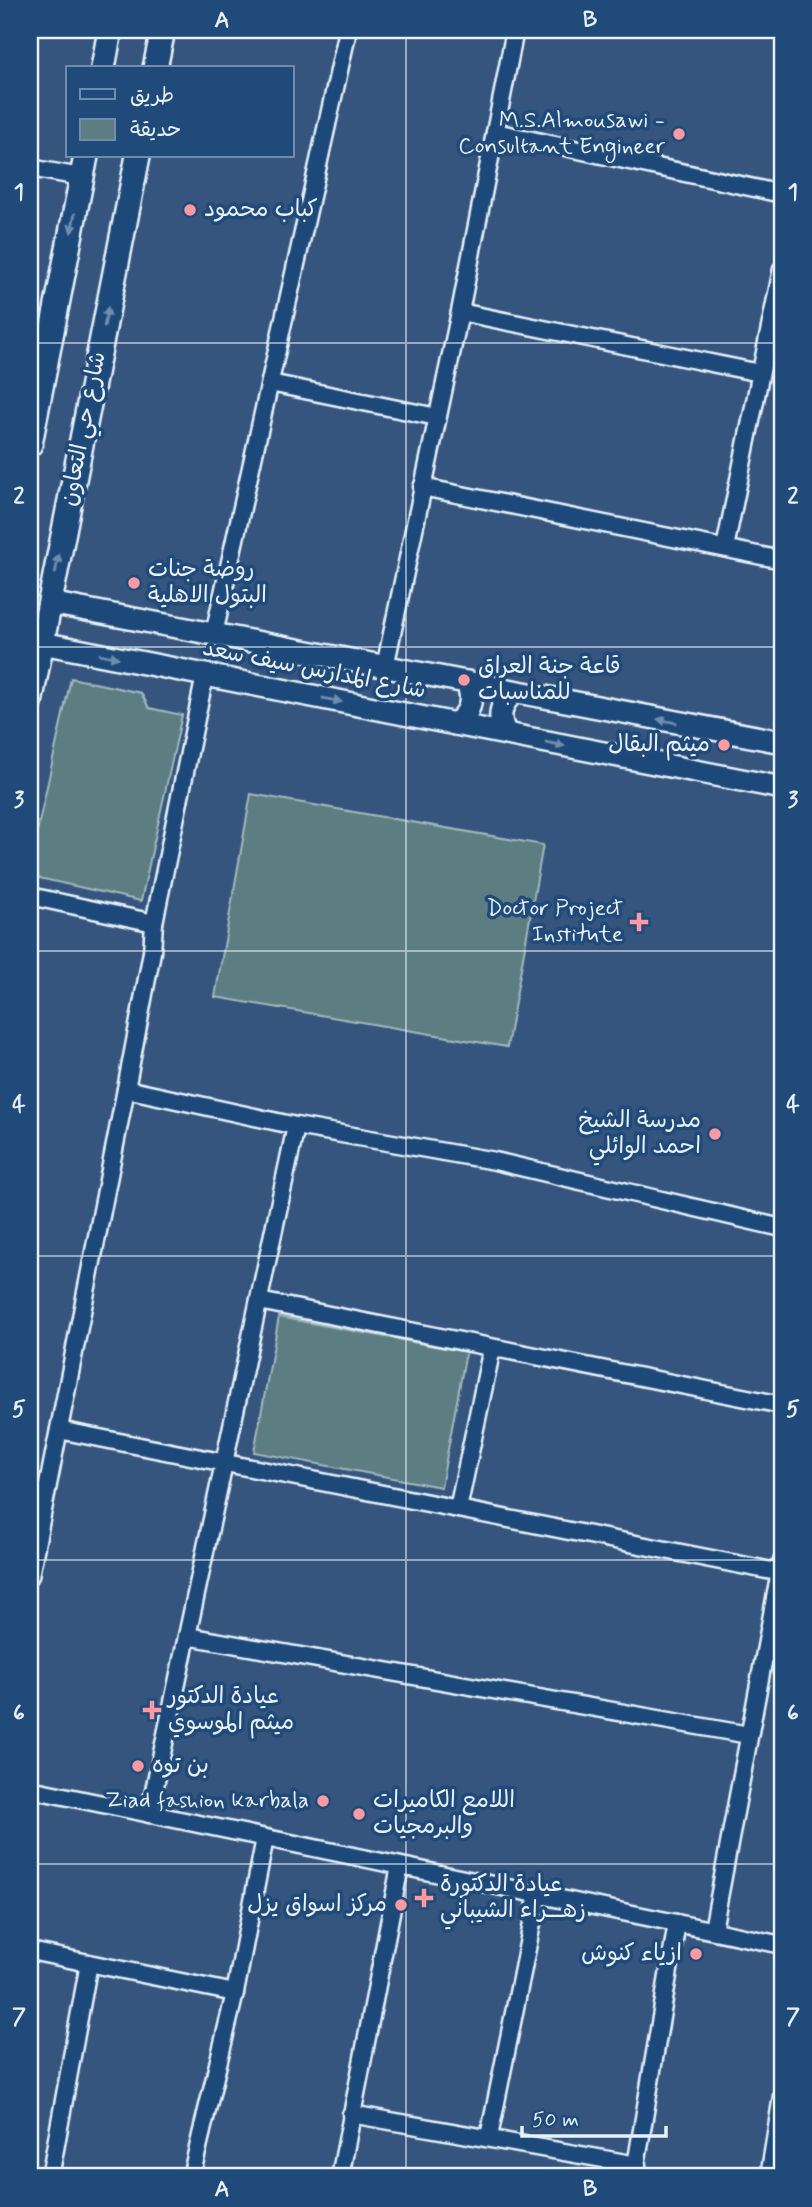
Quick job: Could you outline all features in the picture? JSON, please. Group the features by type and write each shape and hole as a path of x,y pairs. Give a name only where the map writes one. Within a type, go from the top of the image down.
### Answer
{"main road":[{"path":"103,66 110,30"},
{"path":"155,66 163,30"},
{"name":"شارع حي التعاون","path":"30,703 138,158"},
{"path":"30,444 84,167"},
{"name":"شارع المدارس سيف سعد","path":"50,603 782,743"},
{"name":"شارع المدارس سيف سعد","path":"41,643 782,788"},
{"path":"455,724 469,710 471,692 467,682"},
{"path":"506,734 501,725 502,706 514,692"}],"street":[{"path":"214,634 348,30"},
{"path":"385,667 516,30"},
{"path":"495,132 782,194"},
{"path":"30,168 84,167"},
{"path":"725,548 782,269"},
{"path":"460,312 760,373"},
{"path":"270,383 437,417"},
{"path":"422,487 782,560"},
{"path":"30,1576 126,1089 152,951 154,923 205,675"},
{"path":"30,896 154,923"},
{"path":"126,1089 296,1126 495,1161 782,1228"},
{"path":"149,1814 296,1126"},
{"path":"259,1301 782,1405"},
{"path":"458,1509 492,1348"},
{"path":"59,1430 458,1509 781,1569 713,1930"},
{"path":"187,1636 749,1735"},
{"path":"30,1789 782,1945"},
{"path":"191,2177 235,1993 265,1838"},
{"path":"340,2177 400,1866"},
{"path":"489,2137 538,1894"},
{"path":"351,2114 489,2137 635,2171 677,1923"},
{"path":"30,1951 235,1993"},
{"path":"50,2177 89,1963"},
{"path":"769,2177 782,2099"}],"green space":[{"path":"71,678 141,693 149,708 182,715 141,901 30,876 30,863"},
{"path":"251,794 543,845 507,1047 215,997"},
{"path":"279,1317 466,1352 441,1487 254,1452"}],"place":[{"name":"M.S.Almousawi - Consultant Engineer","path":"679,134"},
{"name":"كباب محمود","path":"190,210"},
{"name":"روضة جنات البتول الاهلية","path":"134,583"},
{"name":"قاعة جنة العراق للمناسبات","path":"464,680"},
{"name":"ميثم البقال","path":"724,745"},
{"name":"Doctor Project Institute","path":"639,922"},
{"name":"مدرسة الشيخ احمد الوائلي","path":"715,1134"},
{"name":"عيادة الدكتور ميثم الموسوي","path":"152,1710"},
{"name":"بن توه","path":"138,1766"},
{"name":"Ziad fashion karbala","path":"323,1801"},
{"name":"اللامع الكاميرات والبرمجيات","path":"359,1814"},
{"name":"عيادة الدكتورة زهـــراء الشيباني","path":"424,1898"},
{"name":"مركز اسواق يزل","path":"401,1905"},
{"name":"ازياء كنوش","path":"696,1954"}]}
